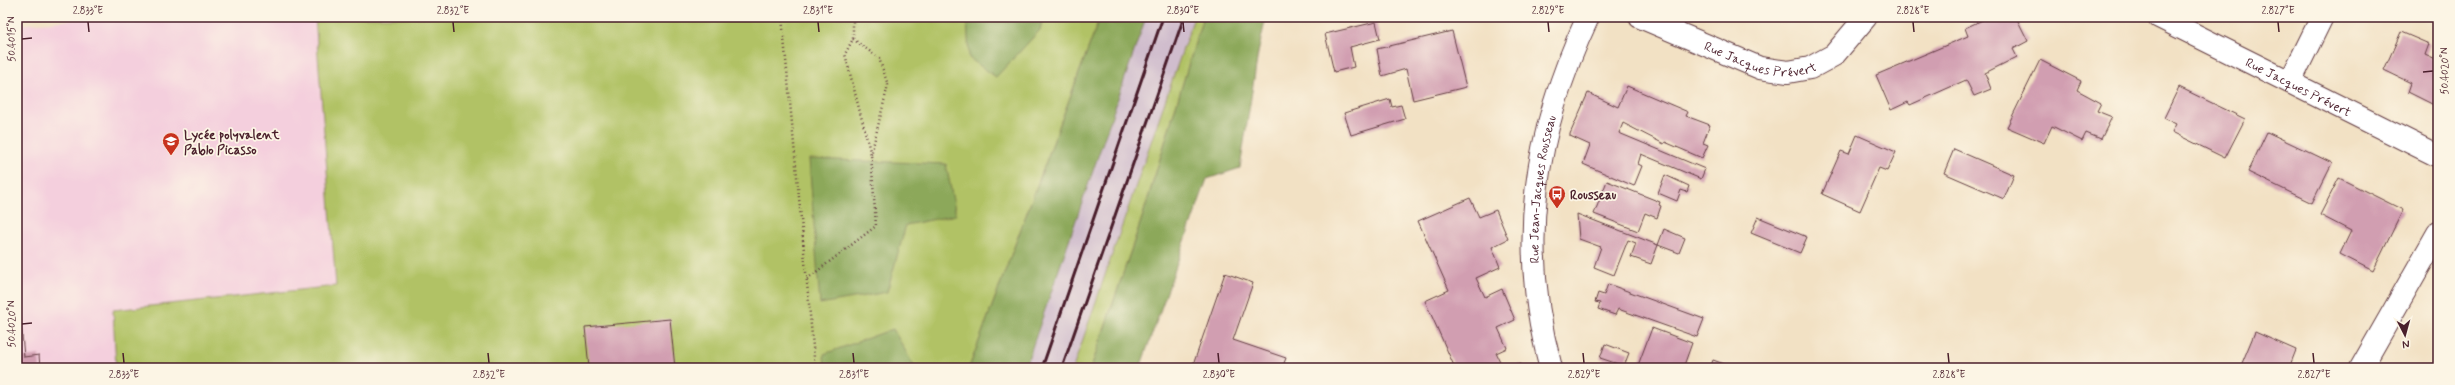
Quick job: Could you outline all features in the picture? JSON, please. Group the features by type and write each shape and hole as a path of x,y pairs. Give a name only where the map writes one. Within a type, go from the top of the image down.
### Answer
{"street":[{"name":"Rue Jean-Jacques Rousseau","path":"1552,368 1540,310 1533,245 1533,209 1546,128 1568,58 1588,17"},
{"name":"Rue Jacques Prévert","path":"1640,17 1760,68 1788,72 1810,68 1834,55 1866,17"},
{"name":"Rue Jacques Prévert","path":"2159,17 2438,156"},
{"path":"2290,82 2322,17"},
{"path":"2361,368 2438,233"}],"path":[{"path":"782,17 815,368"},
{"path":"807,280 876,226 871,155 845,54 852,39 853,17"},
{"path":"852,39 879,58 888,85 871,155"}],"shaded area":[{"name":"Lycée polyvalent Pablo Picasso","path":"106,17 315,17 336,286 113,310 116,368 17,368 17,25"},
{"path":"1146,17 1194,17 1073,368 1025,368"}],"green space":[{"path":"315,17 1100,17 969,368 116,368 113,310 336,286"},
{"path":"967,17 1043,17 1040,30 996,77 969,58"},
{"path":"1100,17 1146,17 1025,368 969,368"},
{"path":"1194,17 1203,17 1143,215 1091,368 1073,368"},
{"path":"1203,17 1266,17 1258,53 1240,168 1207,179 1140,368 1091,368 1143,215"},
{"path":"809,159 946,164 956,215 906,225 887,292 820,304"},
{"path":"893,329 915,368 825,368 824,354"}],"building":[{"path":"1989,17 2016,17 2028,41 2013,49 2017,57 1985,73 1991,89 1974,96 1966,80 1910,105 1908,102 1891,110 1876,75 1968,36 1965,28"},
{"path":"1376,22 1380,39 1350,47 1354,67 1334,72 1325,34"},
{"path":"1452,31 1466,87 1413,100 1406,69 1382,76 1377,49"},
{"path":"2401,32 2429,44 2425,55 2438,61 2438,107 2408,92 2411,83 2384,70"},
{"path":"2040,60 2081,81 2077,90 2101,103 2097,111 2112,117 2101,139 2086,133 2082,141 2052,126 2044,143 2007,127"},
{"path":"1627,86 1688,112 1686,116 1710,125 1703,143 1708,145 1702,158 1665,142 1664,144 1623,123 1619,133 1705,169 1701,179 1641,154 1638,164 1642,166 1634,186 1583,164 1590,145 1570,136 1570,134 1588,93 1618,107"},
{"path":"2179,87 2245,119 2225,158 2172,132 2176,124 2164,118"},
{"path":"1390,99 1392,107 1401,105 1405,119 1351,135 1344,113"},
{"path":"2267,132 2332,163 2312,203 2248,172"},
{"path":"1857,135 1896,152 1887,171 1879,168 1860,211 1822,194 1841,151 1849,154"},
{"path":"1954,149 2014,175 2004,199 1944,173"},
{"path":"1665,175 1689,186 1687,192 1681,190 1677,201 1658,193"},
{"path":"2339,178 2403,210 2373,271 2340,254 2351,231 2320,215"},
{"path":"1607,181 1660,202 1659,205 1661,206 1657,218 1645,213 1638,231 1594,214"},
{"path":"1470,198 1479,217 1496,210 1508,239 1492,247 1500,267 1476,278 1485,297 1502,289 1515,320 1498,328 1507,348 1496,353 1503,368 1455,368 1425,301 1449,290 1418,221"},
{"path":"1577,214 1658,245 1651,264 1631,257 1636,243 1628,240 1614,275 1594,267 1601,247 1579,239"},
{"path":"1758,217 1807,237 1800,253 1751,233"},
{"path":"1664,229 1685,238 1679,253 1658,245"},
{"path":"1225,273 1253,283 1233,340 1286,358 1282,368 1192,368"},
{"path":"1608,284 1704,319 1697,337 1618,309 1615,315 1598,309 1600,303 1595,302 1598,293 1604,295"},
{"path":"17,311 20,311 24,357 39,355 40,368 17,368"},
{"path":"670,319 675,368 589,368 585,327"},
{"path":"1652,328 1692,343 1683,368 1637,368"},
{"path":"2255,332 2296,350 2289,368 2240,368"},
{"path":"1605,344 1629,353 1624,366 1600,358"},
{"path":"1713,360 1735,368 1710,368"},
{"path":"1521,364 1522,368 1512,368"}],"railway":[{"path":"1042,368 1163,17"},
{"path":"1062,368 1184,17"}],"place":[{"name":"Lycée polyvalent Pablo Picasso","path":"171,156"},
{"name":"Rousseau","path":"1557,209"}]}
